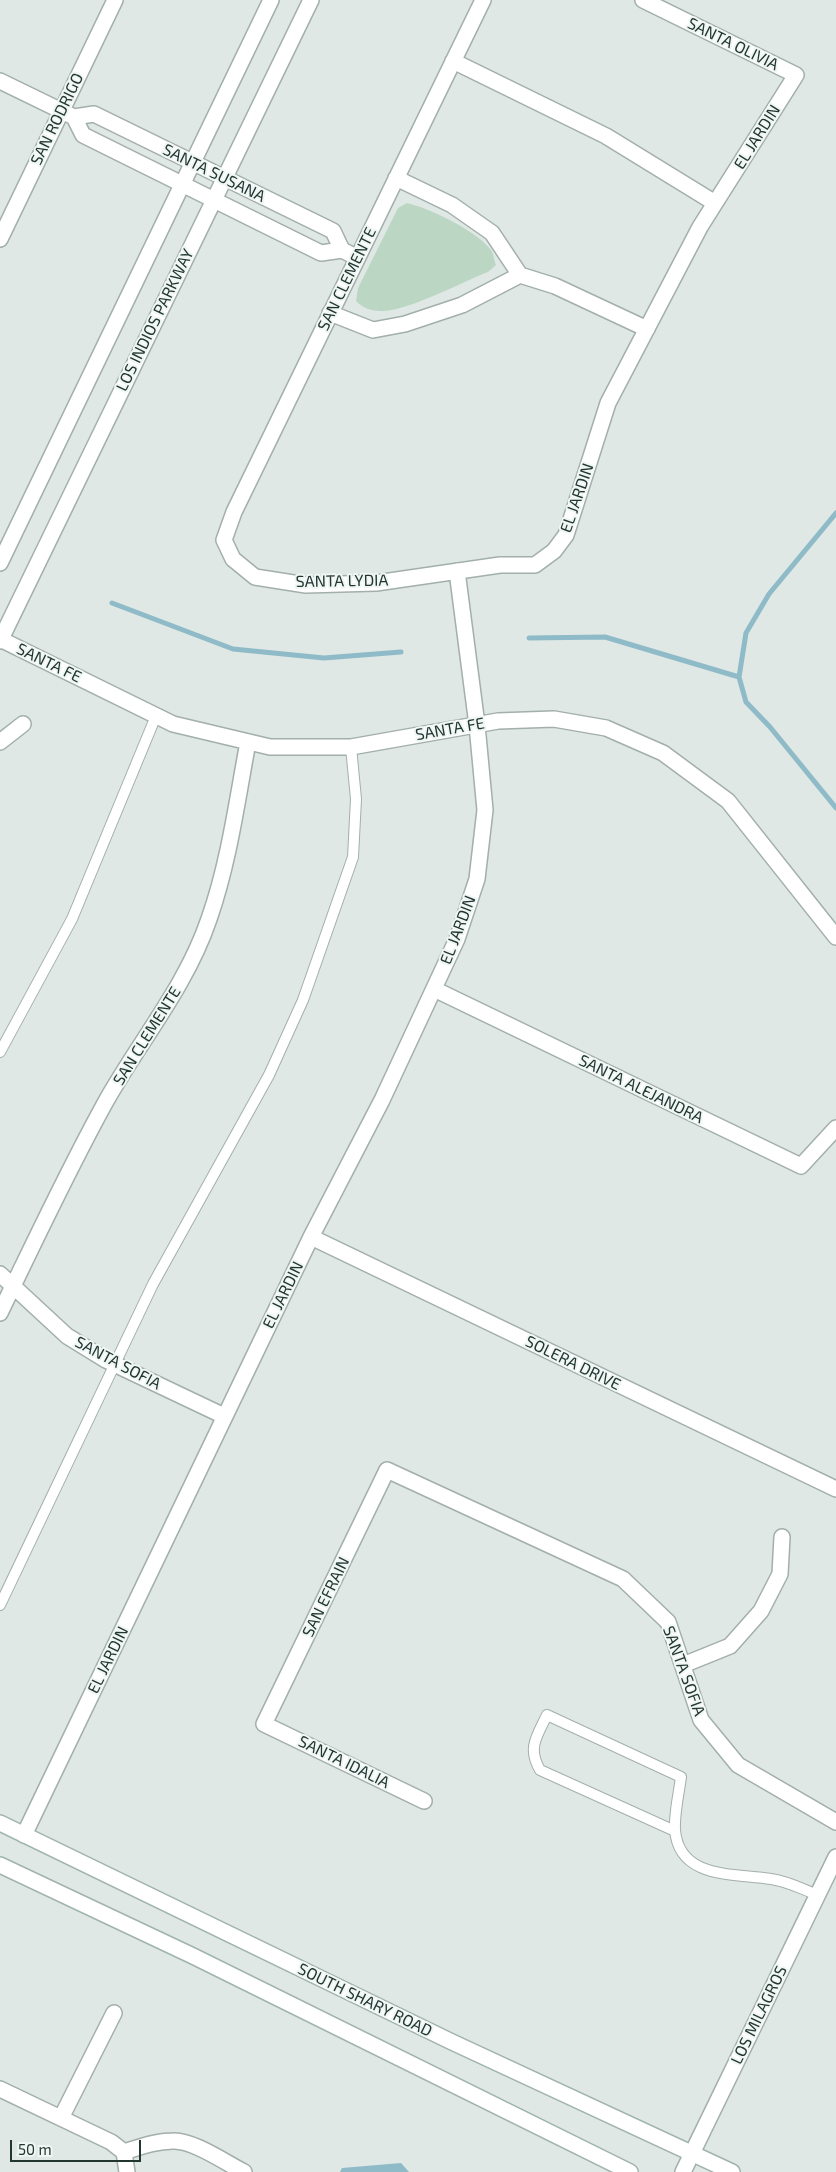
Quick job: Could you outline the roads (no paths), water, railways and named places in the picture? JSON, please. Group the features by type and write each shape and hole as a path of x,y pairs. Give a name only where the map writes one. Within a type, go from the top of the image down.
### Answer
{"street":[{"name":"SAN RODRIGO","path":"0,239 68,113 116,0"},
{"name":"LOS INDIOS PARKWAY","path":"0,564 271,0"},
{"name":"LOS INDIOS PARKWAY","path":"0,640 311,0"},
{"name":"SAN CLEMENTE","path":"232,559 224,540 234,512 483,0"},
{"name":"SANTA OLIVIA","path":"643,0 796,75"},
{"path":"453,62 606,136 715,203"},
{"name":"EL JARDIN","path":"24,1835 311,1237 382,1100 457,939 477,879 485,810 477,724 457,571 500,565 535,565 554,551 566,535 608,403 700,227 796,75"},
{"name":"SANTA SUSANA","path":"0,81 68,113 94,114 333,231 342,250 321,253 214,200 83,134 68,113"},
{"path":"396,178 452,205 492,232 520,275 555,286 646,329"},
{"path":"342,250 357,258"},
{"path":"330,313 373,330 406,324 462,305 520,275"},
{"name":"SANTA LYDIA","path":"232,559 255,578 306,585 376,583 457,571"},
{"name":"SANTA FE","path":"0,640 173,724 270,747 350,747 498,721 554,719 606,728 663,753 728,801 836,937"},
{"path":"0,742 23,724"},
{"name":"SAN CLEMENTE","path":"0,1313 61,1185 101,1110 182,980 209,920 228,849 248,742"},
{"name":"SANTA ALEJANDRA","path":"434,989 801,1166 836,1128"},
{"name":"SOLERA DRIVE","path":"311,1237 836,1489"},
{"name":"SANTA SOFIA","path":"0,1274 67,1336 114,1364 224,1416"},
{"name":"SANTA SOFIA","path":"387,1470 623,1579 668,1622 701,1720 738,1764 836,1822"},
{"name":"SAN EFRAIN","path":"264,1724 387,1470"},
{"path":"683,1665 730,1646 760,1611 780,1574 782,1537"},
{"name":"SANTA IDALIA","path":"264,1724 424,1801"},
{"name":"SOUTH SHARY ROAD","path":"0,1823 452,2042 732,2172"},
{"name":"LOS MILAGROS","path":"683,2172 836,1857"},
{"path":"0,1865 193,1956 630,2172"},
{"path":"61,2118 114,2013"},
{"path":"0,2089 111,2142 124,2152 127,2172"},
{"path":"124,2152 155,2143 175,2140 193,2146 244,2172"}],"lane":[{"path":"0,1052 72,919 156,716"},
{"path":"0,1605 153,1284 269,1075 303,1000 353,858 356,799 350,747"},
{"path":"675,1831 540,1770 534,1760 532,1747 547,1715 681,1776 675,1831 686,1856 700,1868 724,1874 785,1882 818,1895"}],"water":[{"path":"401,2163 409,2172 340,2172 342,2168"}],"waterway":[{"path":"836,513 769,594 746,633 739,677 746,702 770,727 836,808"},
{"path":"112,603 233,649 324,658 401,652"},
{"path":"529,638 605,637 739,677"}]}
